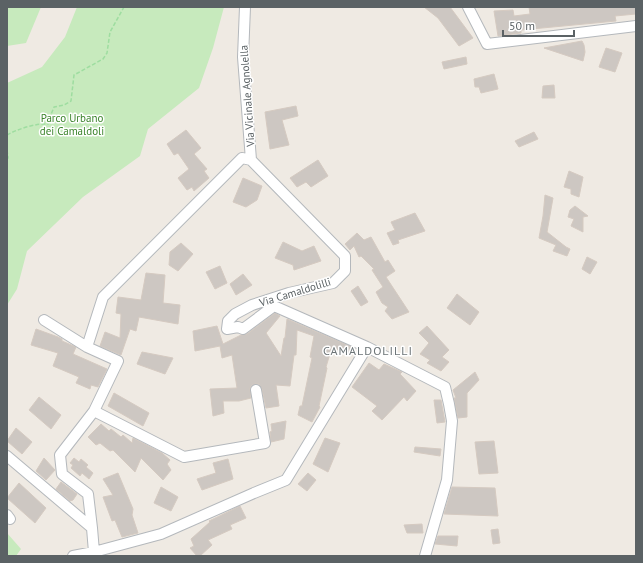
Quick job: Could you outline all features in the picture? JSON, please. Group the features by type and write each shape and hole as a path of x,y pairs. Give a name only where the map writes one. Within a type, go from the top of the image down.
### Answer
{"street":[{"name":"Via Vicinale Agnolella","path":"245,7 243,57 251,160"},
{"path":"468,7 486,44 636,26"},
{"path":"87,347 103,297 242,158 251,160"},
{"name":"Via Camaldolilli","path":"251,160 345,256 345,271 333,283 289,292 252,305 235,314 228,321 227,329 238,327 243,329 274,306 367,347 444,387 452,421 447,480 425,556"},
{"path":"44,320 87,347 118,361 94,411 60,455 62,474 88,494 94,552"},
{"path":"73,556 94,552 161,534 286,480 367,347"},
{"path":"94,411 184,457 265,443 256,390"},
{"path":"7,456 92,528"}],"path":[{"path":"7,135 23,128 43,123 48,124 54,107 64,105 71,101 74,75 103,59 107,53 110,32 124,7"},
{"path":"7,150 7,159"}],"green space":[{"path":"7,7 41,7 26,43 7,46"},
{"name":"Parco Urbano dei Camaldoli","path":"77,7 224,7 213,48 199,88 148,129 140,156 83,197 27,251 17,289 7,305 7,83 42,67 65,37"},
{"path":"7,533 21,549 16,556 7,556"}],"building":[{"path":"424,7 450,7 473,38 459,46 438,18"},
{"path":"529,7 636,7 636,14 615,16 616,21 521,30 521,33 498,36 494,11 513,10 514,16 530,14"},
{"path":"582,41 585,52 583,61 544,48"},
{"path":"606,48 622,53 615,72 599,67"},
{"path":"466,57 467,64 444,69 442,62"},
{"path":"494,74 498,89 481,93 479,87 475,87 474,79"},
{"path":"554,85 555,98 542,98 543,86"},
{"path":"296,106 298,116 282,120 289,145 270,149 265,112"},
{"path":"186,130 201,148 194,154 207,169 204,171 209,178 194,191 192,187 187,190 178,178 189,169 178,153 174,155 167,144"},
{"path":"534,132 538,139 519,147 515,141"},
{"path":"318,160 328,176 311,187 306,182 297,187 290,178"},
{"path":"569,171 583,177 579,197 571,194 571,189 564,187"},
{"path":"243,178 262,186 257,200 246,207 233,202"},
{"path":"545,195 553,198 547,232 570,249 567,256 553,251 556,245 539,238"},
{"path":"575,206 588,216 583,217 583,232 571,226 574,219 568,217 570,210"},
{"path":"415,213 425,231 398,240 399,243 393,245 387,233 395,230 391,222"},
{"path":"357,233 364,240 371,237 385,262 388,260 395,271 386,277 409,312 392,319 385,311 388,307 382,303 376,292 383,287 372,270 374,269 361,256 359,257 354,246 350,250 345,244"},
{"path":"283,242 302,251 314,246 321,261 294,270 293,265 275,258"},
{"path":"181,243 193,254 178,271 169,265 170,252"},
{"path":"587,257 597,262 590,274 582,269"},
{"path":"220,266 227,283 215,289 206,272"},
{"path":"146,273 165,275 163,303 180,305 178,324 139,317 136,331 130,329 121,355 100,346 105,332 120,338 121,314 116,313 118,297 141,300"},
{"path":"243,274 252,285 236,295 230,284"},
{"path":"358,286 368,302 361,306 351,291"},
{"path":"457,294 479,312 470,325 447,308"},
{"path":"275,313 280,316 266,333 281,356 287,319 354,348 350,355 332,347 326,367 320,407 312,422 298,415 300,406 302,406 312,358 310,357 314,336 297,330 296,355 294,355 290,386 276,385 279,406 266,408 262,389 259,384 255,384 250,388 251,398 239,401 223,401 224,413 213,416 210,389 237,388 232,355 222,358 220,346 195,351 193,331 217,326 223,344 241,335 247,334"},
{"path":"427,326 449,350 442,357 449,362 441,371 427,363 430,360 420,354 429,343 419,333"},
{"path":"36,329 62,339 62,341 76,347 73,354 107,369 98,387 91,385 90,389 76,383 79,377 53,366 58,353 31,345"},
{"path":"142,352 173,358 165,374 137,364"},
{"path":"369,363 379,370 384,364 402,372 400,374 416,391 407,401 404,397 382,420 372,411 377,406 352,387"},
{"path":"475,372 479,380 467,393 467,417 458,418 454,398 456,398 453,390"},
{"path":"114,393 149,413 143,426 108,406"},
{"path":"39,397 61,415 51,429 29,410"},
{"path":"434,400 441,400 445,422 437,423"},
{"path":"286,421 284,439 271,442 271,424"},
{"path":"101,424 109,431 111,429 121,437 123,435 132,443 133,438 162,453 170,460 167,464 171,470 163,480 141,458 135,472 113,450 110,451 100,443 96,445 88,437"},
{"path":"16,428 32,442 22,454 7,441"},
{"path":"325,438 340,443 328,472 313,464"},
{"path":"494,441 498,473 479,474 475,442"},
{"path":"415,447 441,449 440,456 414,452"},
{"path":"44,458 55,470 46,480 36,471"},
{"path":"74,458 79,462 81,459 88,465 86,467 93,473 89,479 82,473 80,476 71,468 73,465 70,463"},
{"path":"228,459 233,479 202,490 197,479 216,473 213,463"},
{"path":"118,473 133,509 132,515 138,533 122,537 115,520 112,521 103,497 113,495 103,479"},
{"path":"308,473 316,480 307,491 298,484"},
{"path":"61,482 77,494 73,500 70,501 56,489"},
{"path":"19,483 46,508 35,523 7,498"},
{"path":"161,487 178,497 171,511 154,503"},
{"path":"452,487 495,488 498,516 444,514"},
{"path":"240,506 246,518 230,525 232,529 208,540 212,545 200,556 197,556 190,548 194,546 191,539 210,522 209,521"},
{"path":"422,524 423,533 407,533 404,525"},
{"path":"498,529 500,543 493,544 491,530"},
{"path":"438,536 458,536 457,546 435,544"}],"district":[{"name":"CAMALDOLILLI","path":"368,351"}]}
